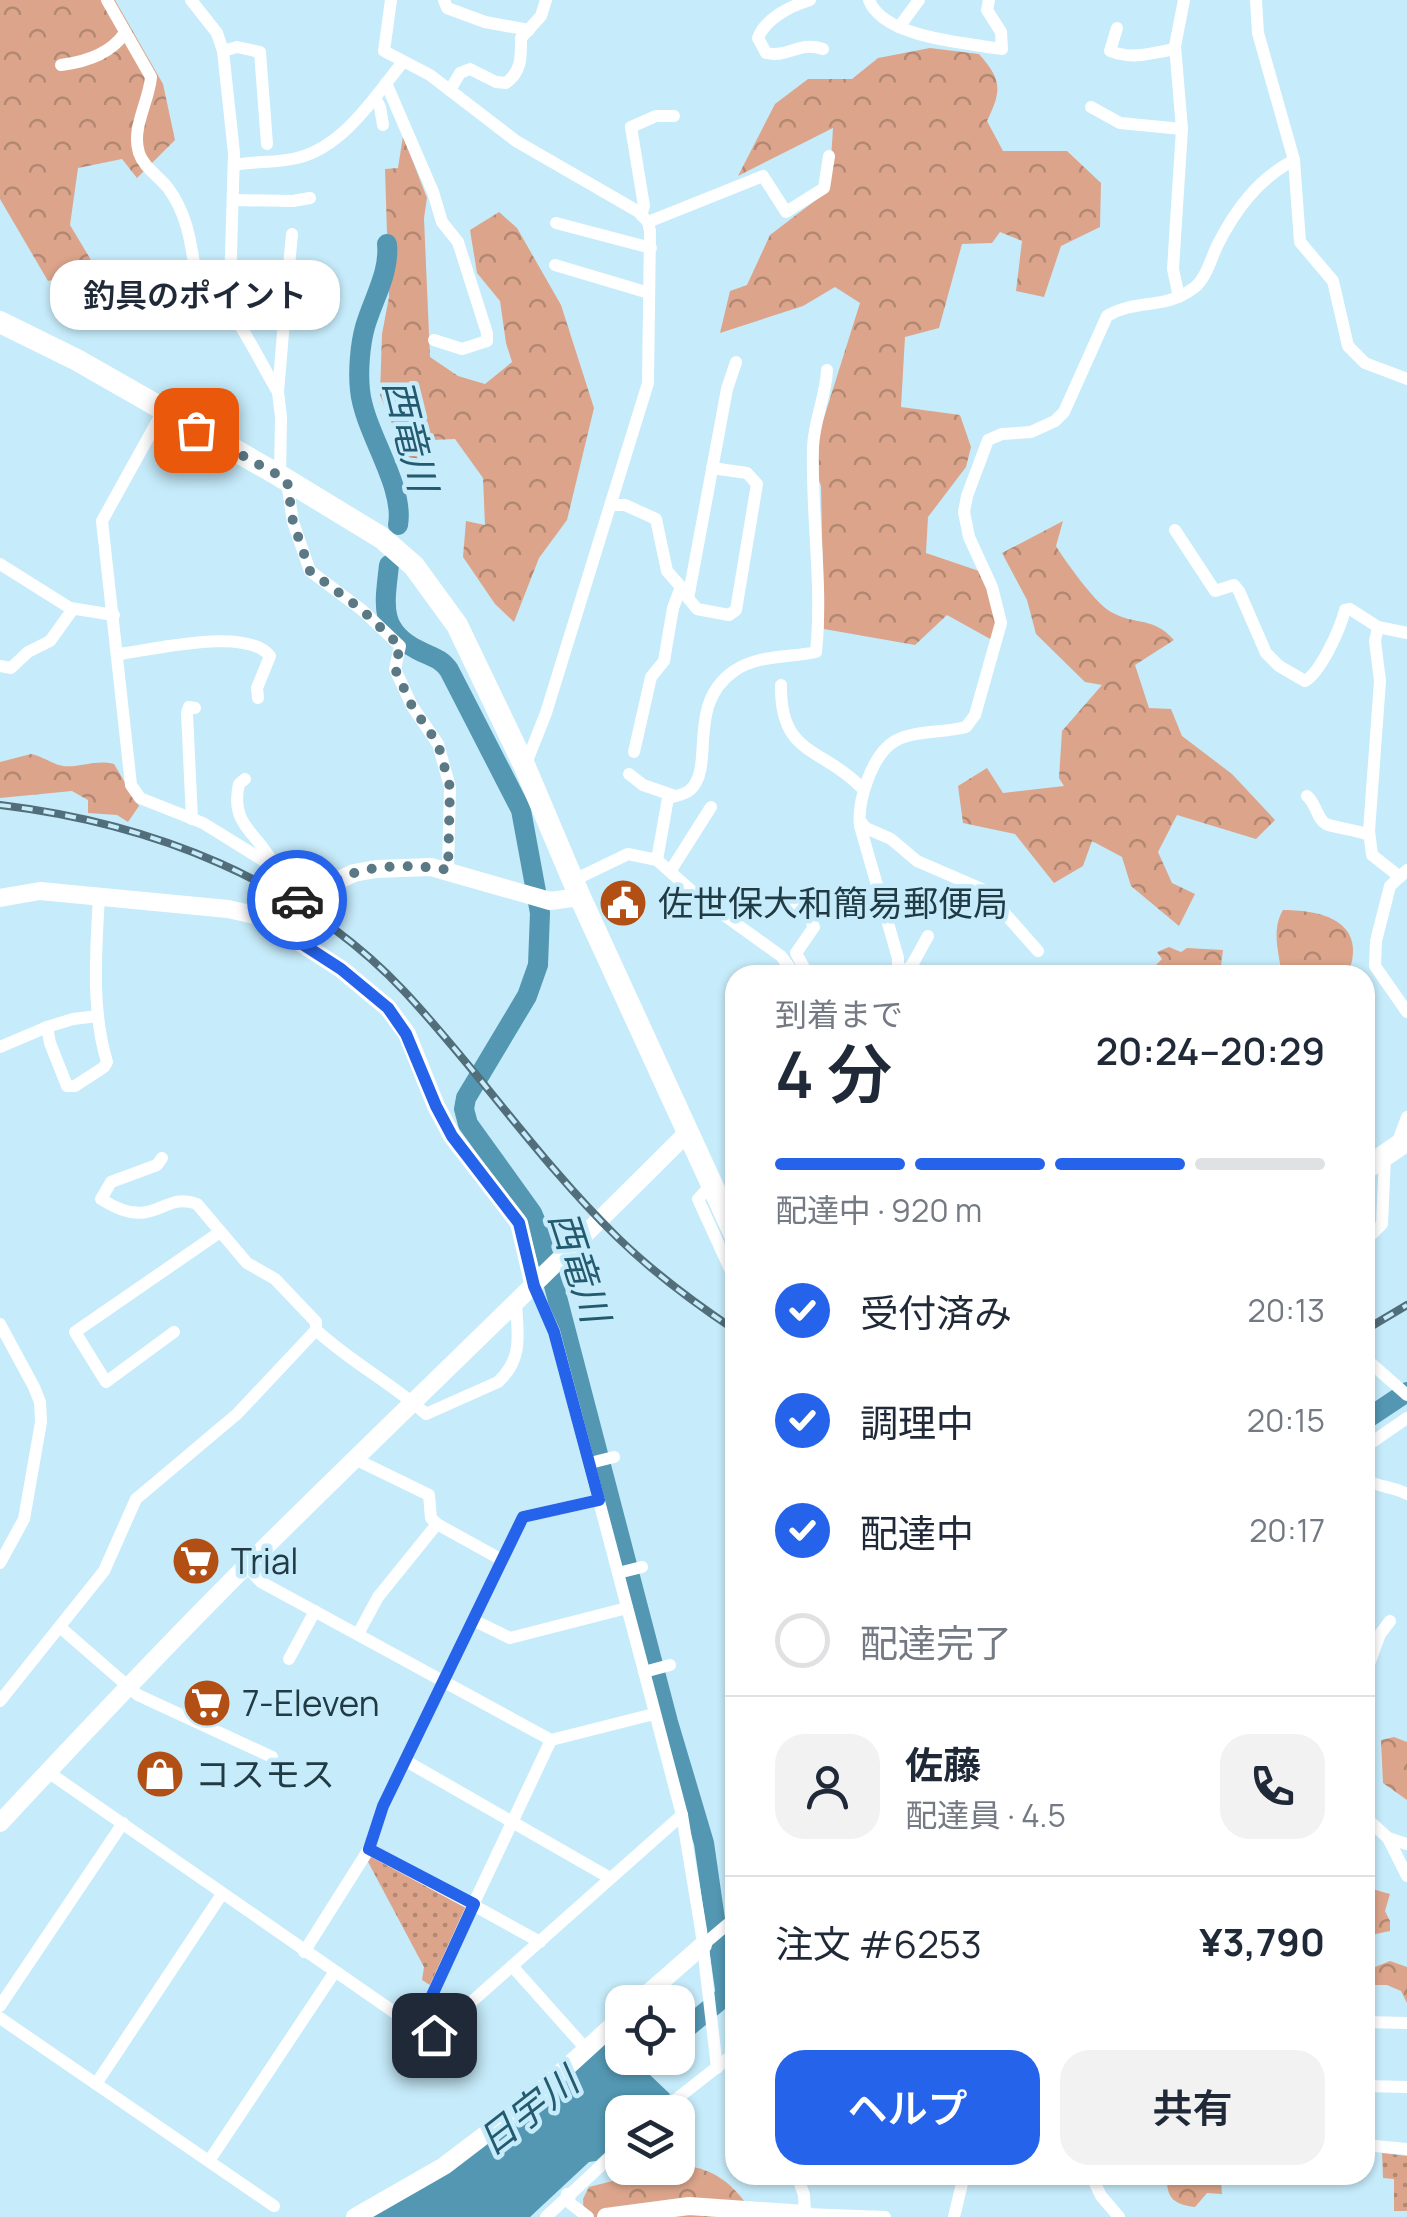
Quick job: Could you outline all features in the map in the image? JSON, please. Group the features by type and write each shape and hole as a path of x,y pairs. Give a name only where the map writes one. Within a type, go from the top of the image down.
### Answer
{"highway":[{"path":"0,322 77,360 283,478 382,538 414,566 458,625 725,1213"},
{"path":"1375,1162 1396,1146"}],"street":[{"path":"106,0 151,77 137,135 138,152 178,201 188,224 196,276 218,296 278,392"},
{"path":"190,0 217,33 224,51 234,165 230,288 237,295 286,298"},
{"path":"391,0 384,51 430,75 516,141 645,218 729,192 763,176 786,212 824,188 829,156"},
{"path":"444,0 447,8 486,22 529,30"},
{"path":"450,90 460,72 470,68 496,82 506,83 516,76 521,62 521,38 541,16 546,0"},
{"path":"810,0 776,17 760,31 758,38 766,53 780,56 808,44 823,49"},
{"path":"869,0 871,7 899,27 920,31 937,40 1002,48 1000,32 987,10 989,0"},
{"path":"899,27 919,0"},
{"path":"1180,297 1173,269 1182,129 1175,49 1184,0"},
{"path":"1256,0 1258,34 1294,160 1300,242 1333,281 1348,346 1365,363 1407,378"},
{"path":"1116,28 1110,51 1116,54 1146,56 1175,49"},
{"path":"62,65 98,55 124,34"},
{"path":"224,51 237,46 260,52 267,144"},
{"path":"234,165 293,160 316,153 375,98 402,63"},
{"path":"386,83 442,222 458,242 487,332 487,340 471,348 434,340"},
{"path":"375,98 384,125"},
{"path":"1091,107 1120,123 1182,129"},
{"path":"525,767 613,505 648,383 650,248 630,128 656,116 674,116"},
{"path":"898,965 858,808 864,789 893,742 966,727 975,715 1001,623 992,588 969,537 964,512 988,440 1002,434 1031,432 1055,421 1064,412 1107,316 1126,307 1168,303 1199,284 1230,220 1253,191 1294,160"},
{"path":"234,200 293,202 310,198"},
{"path":"556,222 650,248"},
{"path":"292,234 278,392 283,478 293,522 310,571 362,610 400,646 395,669 412,706 438,744 450,787 448,870"},
{"path":"555,266 649,294"},
{"path":"634,752 650,677 664,661 673,608 686,587 736,362"},
{"path":"656,860 668,798 687,793 694,786 704,715 720,684 751,662 816,652 819,583 813,443 827,370"},
{"path":"163,410 102,521 130,785 140,798 192,819 316,892"},
{"path":"613,505 634,508 656,520 666,571 686,587 688,598 698,608 730,614 736,610 757,484 747,473 712,468"},
{"path":"1175,530 1215,591 1234,586 1239,591 1266,653 1306,682 1330,647 1345,610 1350,609 1378,627 1407,633"},
{"path":"0,564 73,609 114,615"},
{"path":"0,666 11,668 28,652 50,642 73,609"},
{"path":"1378,627 1375,641 1380,681 1369,790 1369,834 1376,861 1403,873 1390,886 1381,914 1375,966 1407,1012"},
{"path":"118,654 210,642 250,642 262,646 270,656 258,698"},
{"path":"781,685 782,715 789,733 847,772 864,789"},
{"path":"192,819 187,713 195,708"},
{"path":"629,774 643,785 675,796"},
{"path":"245,779 239,784 236,809 275,868"},
{"path":"1306,796 1314,801 1322,822 1369,834"},
{"path":"670,870 711,807"},
{"path":"859,820 917,861 984,890 1038,950"},
{"path":"259,916 354,873 376,869 448,870 545,899 577,888 628,854 656,860 696,895 782,956 788,965"},
{"path":"0,898 40,891 228,909 259,916 341,969 388,1008 406,1034 452,1136 519,1223 540,1281 592,1462 682,1815 706,1943 716,2065"},
{"path":"47,1027 67,1086 92,1077 107,1062 98,1016 100,896"},
{"path":"787,898 806,910 814,927 796,953 803,965"},
{"path":"912,965 929,942"},
{"path":"912,965 930,964"},
{"path":"0,1047 72,1018 98,1016"},
{"path":"1375,1231 1382,1224 1396,1146 1407,1117"},
{"path":"0,1823 246,1566 540,1281 688,1131"},
{"path":"0,1701 104,1570 136,1499 237,1414 316,1330 316,1322 275,1279 246,1263 197,1204 175,1200 149,1214 133,1214 101,1199 111,1182 157,1164 162,1158"},
{"path":"712,1184 698,1199 725,1258"},
{"path":"174,1332 106,1382 74,1332 220,1232"},
{"path":"316,1330 350,1361 393,1385 426,1414 498,1382 507,1374 520,1350 516,1304"},
{"path":"0,1324 40,1402 42,1422 28,1502 7,1538 0,1563"},
{"path":"1375,1371 1407,1395"},
{"path":"1375,1440 1407,1418"},
{"path":"356,1458 429,1495 432,1518 437,1524 502,1560"},
{"path":"592,1462 612,1458"},
{"path":"1375,1484 1391,1486 1407,1494"},
{"path":"304,1952 369,1849 383,1806 523,1517 599,1500"},
{"path":"358,1634 378,1596 437,1524"},
{"path":"246,1566 261,1582 552,1740 654,1714"},
{"path":"621,1572 642,1567"},
{"path":"473,1620 510,1638 627,1608"},
{"path":"289,1659 315,1611"},
{"path":"1375,1648 1390,1621"},
{"path":"60,1628 138,1694 272,1757"},
{"path":"647,1671 669,1666"},
{"path":"417,2028 552,1740"},
{"path":"406,1761 610,1878"},
{"path":"48,1772 334,1973 417,2028 434,2035 682,1815"},
{"path":"0,2006 123,1823"},
{"path":"1375,1827 1388,1838 1407,1876"},
{"path":"1388,1838 1407,1844"},
{"path":"369,1849 540,1942"},
{"path":"96,2084 222,1894"},
{"path":"658,1985 725,1927"},
{"path":"512,1966 586,2050"},
{"path":"208,2161 334,1973"},
{"path":"0,2018 274,2206"},
{"path":"1375,2022 1407,2023"},
{"path":"354,2217 444,2166 532,2099 605,2033"},
{"path":"680,2095 725,2059"},
{"path":"1375,2085 1406,2083"},
{"path":"1375,2146 1407,2149"},
{"path":"546,2217 605,2161"},
{"path":"800,2185 805,2215"},
{"path":"954,2217 962,2185"},
{"path":"1095,2185 1118,2217"},
{"path":"567,2194 570,2204 588,2217"},
{"path":"606,2217 689,2206 885,2217"}],"green space":[{"path":"0,0 115,0 163,84 175,140 137,178 122,159 78,168 70,225 97,270 48,281 0,199"},
{"path":"930,48 979,54 996,78 997,93 987,121 1003,151 1067,151 1101,183 1100,227 1061,246 1044,297 1016,291 1022,241 1000,232 992,243 962,244 939,328 905,337 901,407 960,415 971,447 966,467 928,517 926,553 982,572 1000,630 992,640 947,615 915,645 824,629 821,486 811,459 860,303 835,287 803,306 720,333 730,291 747,285 770,235 829,190 833,128 738,176 775,104 808,79 852,79 878,58"},
{"path":"403,136 427,198 424,218 430,357 458,376 485,384 512,362 500,301 477,273 470,230 499,212 517,228 561,305 594,408 567,520 539,558 514,622 495,604 463,557 466,521 485,525 483,478 455,439 433,440 413,474 380,395 382,334 389,297 385,169 398,168"},
{"path":"1063,521 1056,546 1097,600 1120,616 1159,627 1174,640 1135,665 1149,708 1171,709 1182,736 1232,774 1275,820 1256,839 1177,815 1158,852 1172,883 1195,894 1179,926 1131,886 1122,857 1092,841 1083,866 1054,883 1015,834 963,823 958,786 987,768 1003,793 1064,786 1059,778 1062,731 1102,685 1085,682 1036,634 1027,600 1002,553"},
{"path":"31,754 63,766 114,764 139,806 128,822 117,815 88,813 88,800 72,791 0,798 0,762"},
{"path":"1283,910 1299,911 1340,923 1352,943 1351,965 1280,965 1279,918"},
{"path":"1169,947 1181,952 1187,948 1223,950 1221,965 1156,965 1162,959 1157,952"},
{"path":"1394,1737 1407,1742 1407,1800 1383,1783 1381,1740"},
{"path":"371,1855 467,1906 430,1985 422,1980 424,1967 367,1860"},
{"path":"1375,1890 1390,1894 1385,1911 1390,1931 1375,1934"},
{"path":"1390,1961 1407,1967 1407,2003 1401,1991 1375,1985 1375,1967"},
{"path":"1382,2153 1407,2156 1407,2211 1394,2211 1394,2179 1383,2178"},
{"path":"695,2168 722,2179 756,2217 584,2217 583,2199 589,2187 605,2183 695,2185"},
{"path":"1168,2185 1221,2185 1222,2194 1207,2193 1195,2207 1172,2198"}],"water":[{"path":"605,2040 605,2075 650,2075 670,2094 605,2095 605,2153 589,2162 530,2217 369,2217 423,2188 484,2144"}],"waterway":[{"name":"西竜川","path":"387,244 383,276 363,334 359,383 363,406 396,493 398,525"},
{"name":"西竜川","path":"389,565 386,603 390,624 404,641 449,670 521,810 540,913 538,965 527,996 466,1098 464,1109 468,1124 532,1213 540,1232 668,1722 704,1843 725,1989"},
{"name":"日宇川","path":"1375,1413 1407,1392"},
{"name":"日宇川","path":"695,2021 725,1996"},
{"name":"日宇川","path":"619,2081 627,2075"}],"railway":[{"path":"0,805 112,826 166,842 269,888 317,917 404,991 561,1178 617,1237 725,1323"},
{"path":"1375,1324 1407,1305"}],"way so far":[{"path":"196,430 287,480 293,522 310,571 362,610 400,646 395,669 412,706 438,744 450,787 448,870 431,867 354,873 297,900"}],"place":[{"name":"釣具のポイント","path":"196,430"},
{"name":"佐世保大和簡易郵便局","path":"623,903"},
{"name":"Trial","path":"196,1561"},
{"name":"7-Eleven","path":"207,1703"},
{"name":"コスモス","path":"160,1774"}],"route":[{"path":"297,900 259,916 341,969 388,1008 417,1055 452,1136 519,1223 529,1270 554,1332 599,1500 523,1517 383,1806 369,1849 474,1904 417,2028 434,2035"}]}
